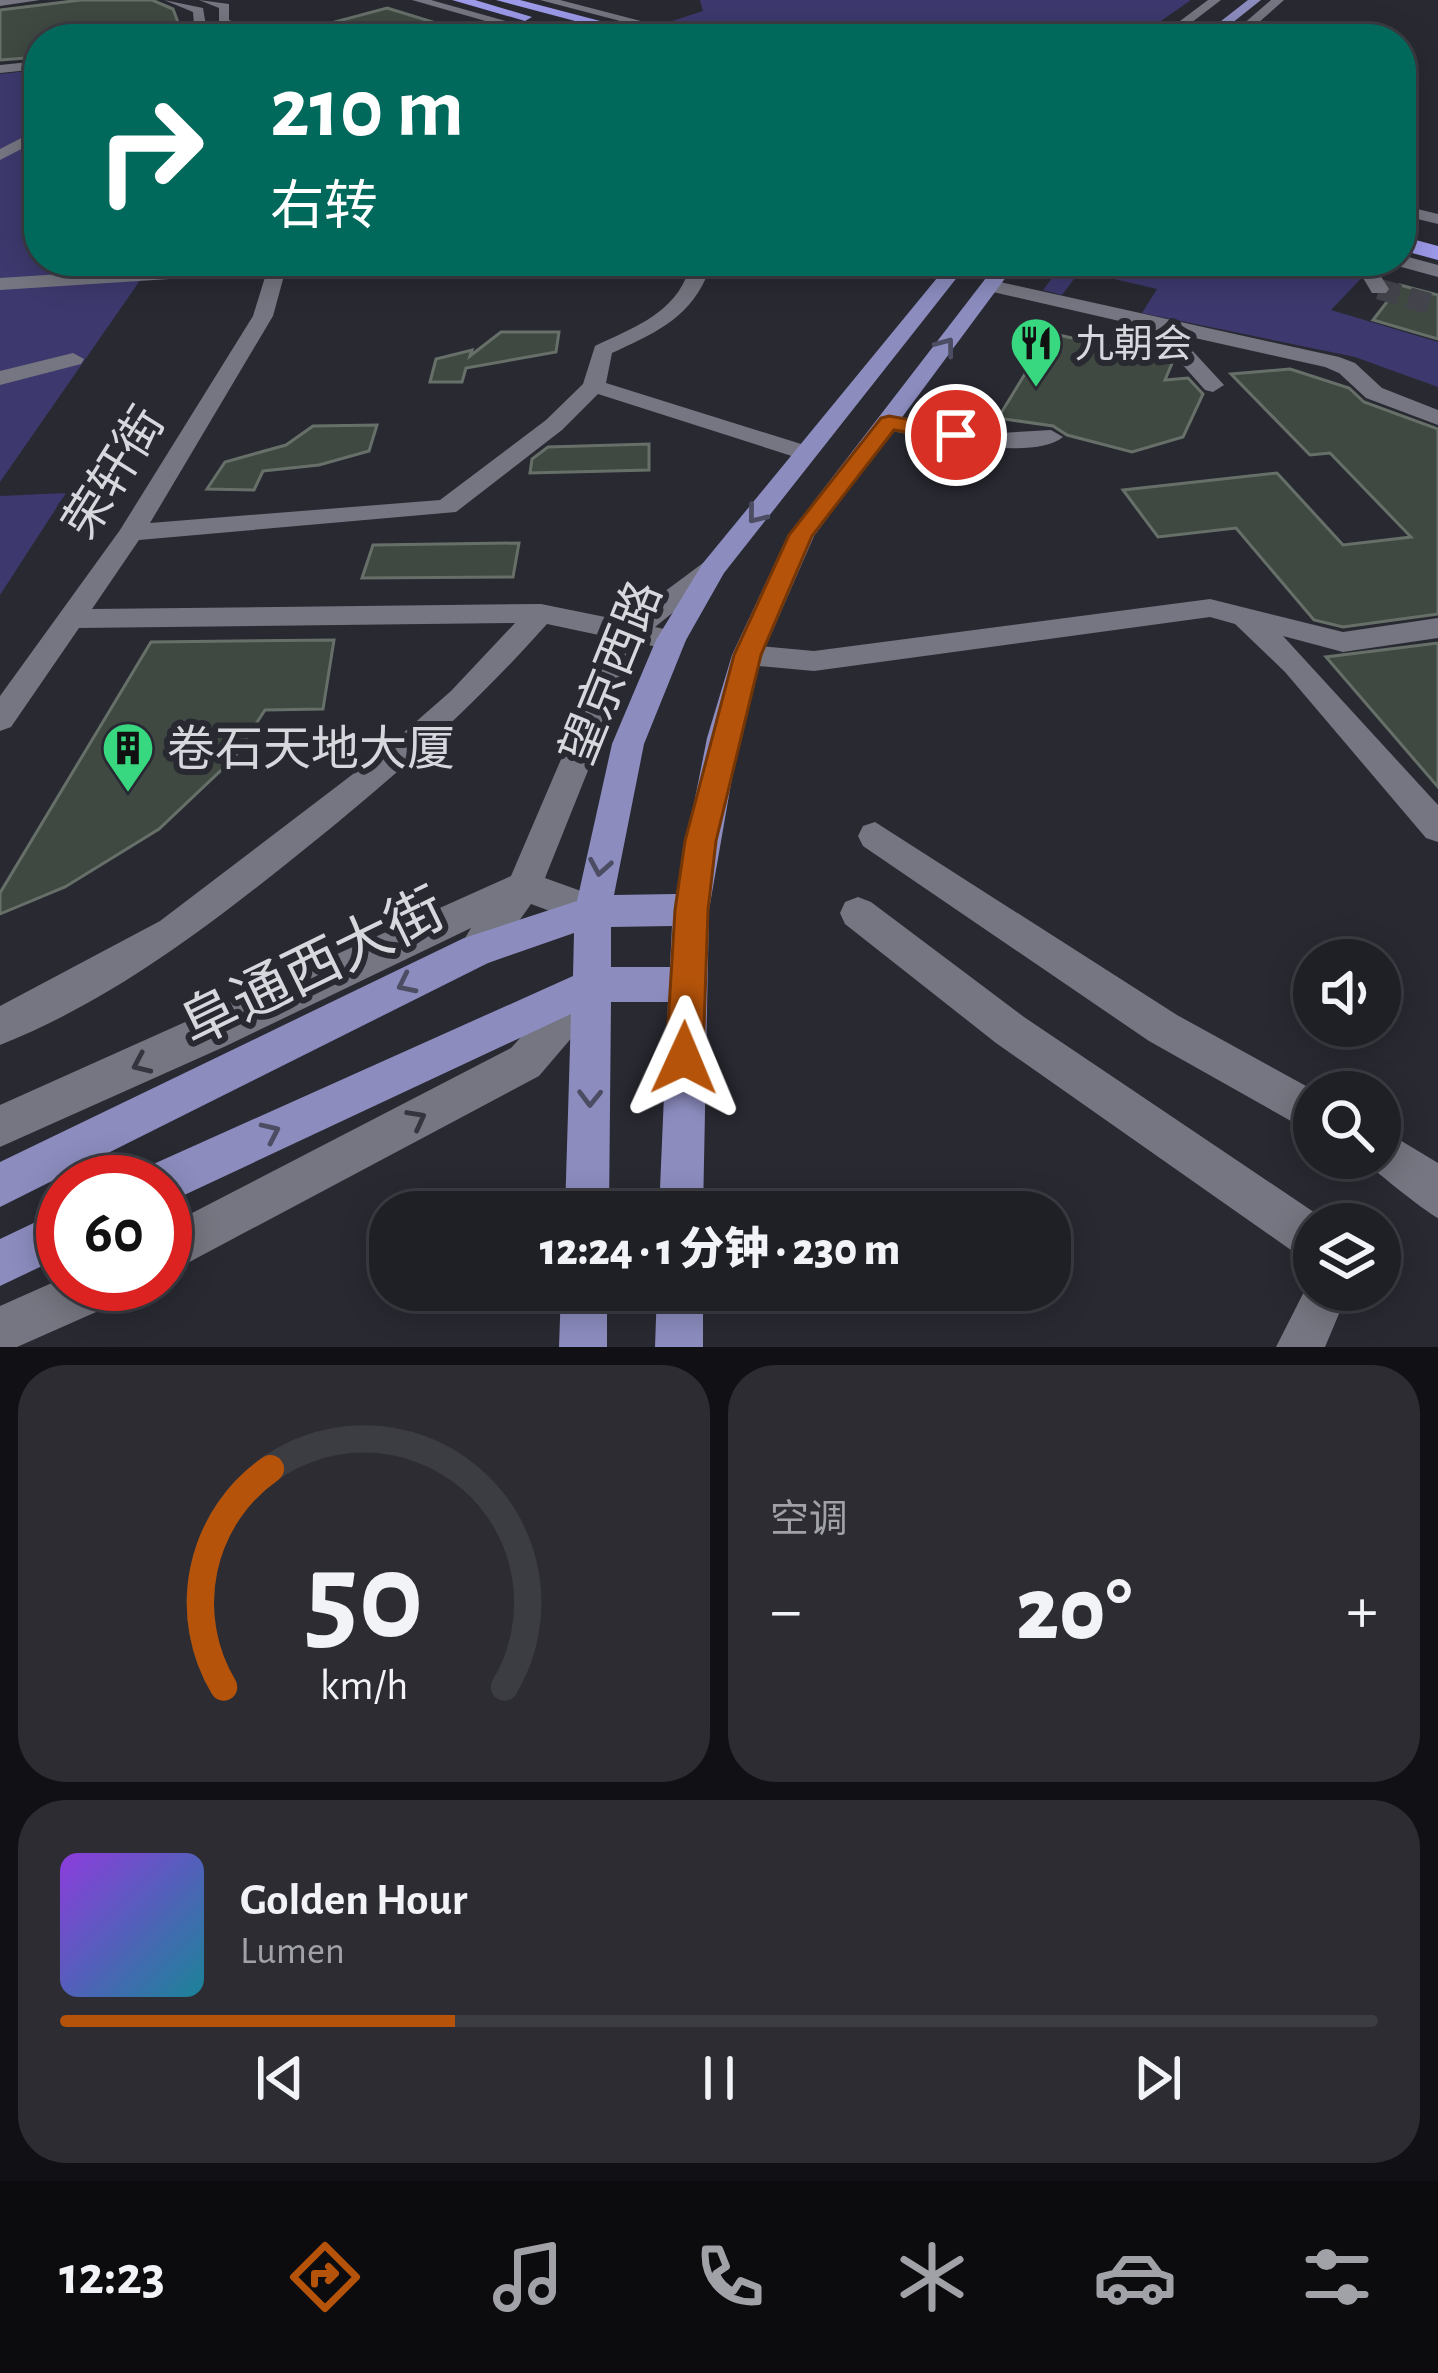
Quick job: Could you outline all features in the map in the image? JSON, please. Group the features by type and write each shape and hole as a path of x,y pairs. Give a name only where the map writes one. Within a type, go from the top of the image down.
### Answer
{"highway":[{"path":"459,0 553,24"},
{"path":"503,0 600,24"}],"main road":[{"path":"1209,24 1237,0"},
{"path":"1214,24 1255,0"},
{"name":"望京西路","path":"588,1191 593,910 628,744 671,640 713,569 950,276"},
{"path":"681,1191 691,910 718,759 747,655 801,535 998,276"},
{"name":"阜通西大街","path":"0,1186 477,950 593,910 691,910"},
{"path":"192,1170 593,985 686,984"},
{"path":"0,1263 36,1245"},
{"path":"583,1347 584,1311"},
{"path":"679,1347 680,1311"}],"street":[{"path":"2,2 34,0"},
{"path":"170,0 199,10 200,24"},
{"path":"205,0 225,6 224,22 229,24"},
{"path":"418,0 507,24"},
{"path":"546,0 642,24"},
{"path":"1249,24 1278,0"},
{"path":"601,14 623,7"},
{"path":"0,284 124,276"},
{"name":"荣轩街","path":"0,719 131,533 263,316 275,276"},
{"path":"131,533 447,507 554,425 594,386 602,350 668,317 690,298 695,276"},
{"path":"1371,276 1379,289"},
{"path":"991,286 1331,362 1347,368 1374,393 1438,418"},
{"path":"1158,325 1213,385"},
{"path":"0,378 73,359"},
{"path":"594,386 806,453"},
{"path":"889,422 981,441 1051,437"},
{"path":"477,950 524,886 630,632 713,569"},
{"path":"747,655 814,661 1210,608 1343,642 1438,628"},
{"path":"0,1026 173,932 389,764 462,699 541,613"},
{"path":"70,619 541,613 671,640"},
{"path":"1243,616 1296,665 1438,828"},
{"path":"875,836 1163,1028 1293,1101"},
{"path":"0,1126 212,1034 524,886 593,910"},
{"path":"858,913 1010,1030 1293,1225"},
{"path":"192,1238 525,1062 593,985"},
{"path":"1401,1162 1438,1196"},
{"path":"0,1330 43,1311"},
{"path":"1300,1347 1316,1311"}],"shaded area":[{"path":"700,0 1191,0 1157,24 669,22 703,11"},
{"path":"24,72 24,276 200,276 141,279 0,482 0,74"},
{"path":"1054,276 1076,276 1062,295 1043,290"},
{"path":"1101,276 1363,276 1331,310 1438,342 1438,387 1355,357 1142,313 1157,289"},
{"path":"66,493 0,595 0,496"}],"building":[{"path":"81,0 152,0 173,9 179,24 24,24 24,58 0,60 0,10"},
{"path":"387,8 436,23 432,24 327,24"},
{"path":"1400,285 1438,295 1438,339 1373,320"},
{"path":"501,332 559,332 556,352 466,368 462,382 430,382 436,359 472,350 470,356"},
{"path":"1050,333 1173,361 1165,380 1188,378 1203,394 1183,437 1132,452 1067,435 1053,426 998,418"},
{"path":"1290,369 1349,388 1364,402 1438,429 1438,614 1343,627 1314,620 1236,528 1158,537 1123,490 1277,473 1343,545 1411,537 1330,453 1310,455 1231,374"},
{"path":"377,425 369,451 319,465 263,471 254,490 207,489 225,462 286,445 313,426"},
{"path":"649,444 649,470 530,473 532,459 548,447"},
{"path":"519,543 513,577 362,578 373,545"},
{"name":"卷石天地大厦","path":"334,640 323,709 265,710 234,758 159,829 65,887 0,914 0,893 151,642"},
{"path":"1438,643 1438,787 1326,657"}],"tunnel":[{"path":"1379,289 1438,306"}],"place":[{"name":"九朝会","path":"1036,389"},
{"name":"卷石天地大厦","path":"128,794"}],"route":[{"path":"684,1058 691,910 700,841 747,655 801,535 889,422 956,435"}]}
